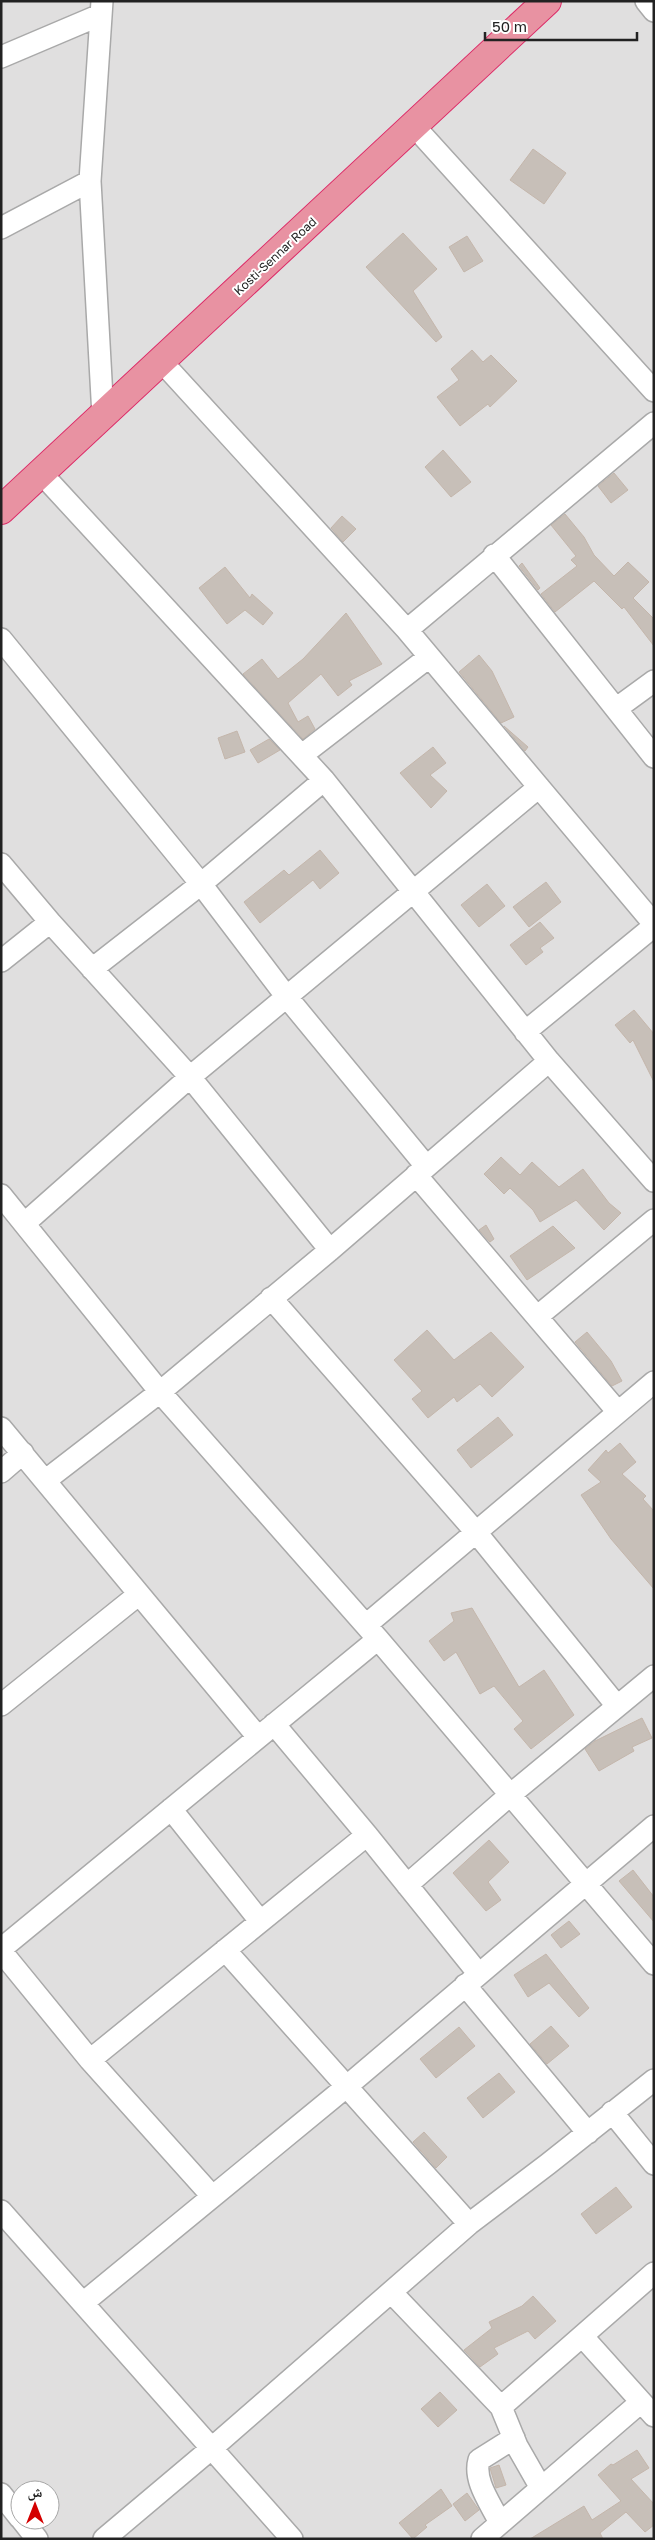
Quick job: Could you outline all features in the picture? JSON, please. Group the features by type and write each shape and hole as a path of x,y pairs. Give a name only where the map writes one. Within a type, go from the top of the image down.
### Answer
{"highway":[{"name":"Kosti-Sennar Road","path":"1,510 162,362 547,1"}],"street":[{"path":"646,1 654,11"},
{"path":"1,57 101,8 90,181 103,416"},
{"path":"414,126 654,391"},
{"path":"1,228 90,181"},
{"path":"162,362 408,630 654,925 526,1032"},
{"path":"408,630 494,555 654,423"},
{"path":"41,473 324,780 412,892 549,1060 654,1181"},
{"path":"494,555 654,757"},
{"path":"1,639 201,884 421,1170 618,1412"},
{"path":"302,755 429,657"},
{"path":"617,708 654,681"},
{"path":"92,970 201,884 324,780"},
{"path":"25,1223 190,1077 539,787"},
{"path":"1,864 92,970 190,1077 330,1250"},
{"path":"1,961 50,922"},
{"path":"46,1480 160,1392 330,1250 549,1060"},
{"path":"1,1195 160,1392 372,1632 654,1964"},
{"path":"538,1316 654,1220"},
{"path":"271,1298 475,1531 617,1706"},
{"path":"212,2196 90,2060 1,1950 266,1731 372,1632 475,1531 654,1382"},
{"path":"1,1428 46,1480 138,1595 266,1731 368,1835 408,1885 472,1979 588,2133"},
{"path":"1,1472 23,1453"},
{"path":"1,1705 138,1595"},
{"path":"408,1885 510,1795 654,1676"},
{"path":"171,1809 260,1921"},
{"path":"83,2303 346,2087 654,1826"},
{"path":"90,2060 368,1835"},
{"path":"225,1950 469,2224"},
{"path":"104,2539 212,2448 469,2224 654,2080"},
{"path":"612,2112 654,2164"},
{"path":"1,2211 292,2539"},
{"path":"501,2407 654,2273"},
{"path":"391,2292 501,2407 514,2438 541,2488"},
{"path":"482,2539 541,2488 647,2409 583,2337"},
{"path":"500,2523 478,2478 476,2469 479,2460 514,2438"},
{"path":"1,2494 10,2505"}],"shaded area":[{"path":"1,1 654,1 654,2539 1,2539"}],"building":[{"path":"533,149 566,173 544,204 510,180"},
{"path":"403,233 437,269 413,291 442,337 436,342 366,267"},
{"path":"467,236 483,261 464,272 449,247"},
{"path":"472,350 483,362 491,355 517,381 490,407 488,404 460,426 437,397 459,380 451,369"},
{"path":"443,450 471,482 451,497 425,467"},
{"path":"614,473 628,490 611,503 598,486"},
{"path":"565,514 584,537 594,555 614,576 628,562 649,582 633,598 654,619 654,646 624,607 622,609 594,581 555,612 541,594 577,566 571,560 576,556 551,525"},
{"path":"342,516 356,529 343,542 331,528"},
{"path":"522,563 540,588 538,590 519,566"},
{"path":"225,567 250,598 252,594 273,613 263,625 245,610 227,624 199,588"},
{"path":"346,613 382,664 349,681 352,685 338,696 321,674 288,703 298,722 308,716 315,729 303,739 243,674 262,659 278,679 303,659"},
{"path":"479,655 492,671 514,717 501,723 459,672"},
{"path":"504,726 528,747 525,751"},
{"path":"237,731 245,752 225,759 218,738"},
{"path":"269,739 280,750 258,763 250,750"},
{"path":"433,747 446,763 430,775 447,791 431,808 400,773"},
{"path":"320,850 339,873 320,889 313,880 260,923 244,902 284,870 289,875"},
{"path":"546,882 561,902 529,927 513,907"},
{"path":"487,884 505,906 479,927 461,905"},
{"path":"540,922 554,938 540,948 543,952 526,965 510,945"},
{"path":"634,1010 654,1034 654,1082 633,1040 630,1043 615,1025"},
{"path":"501,1157 520,1175 532,1162 559,1187 583,1169 609,1203 621,1213 604,1230 576,1200 540,1222 533,1210 510,1188 504,1194 484,1174"},
{"path":"486,1225 494,1239 490,1242 479,1230"},
{"path":"553,1226 575,1248 527,1280 510,1256"},
{"path":"427,1330 454,1360 491,1332 524,1367 492,1397 480,1384 457,1402 454,1397 428,1418 412,1399 422,1391 394,1360"},
{"path":"587,1332 611,1361 622,1381 612,1386 575,1342"},
{"path":"498,1417 513,1435 471,1468 457,1450"},
{"path":"620,1443 636,1462 622,1474 646,1496 643,1499 654,1511 654,1589 611,1539 581,1495 601,1482 588,1470 606,1450 608,1453"},
{"path":"472,1608 519,1687 544,1670 574,1715 531,1749 514,1729 523,1721 494,1686 480,1694 456,1652 444,1661 429,1641 454,1621 451,1613"},
{"path":"642,1718 652,1738 632,1747 634,1751 599,1771 585,1749 595,1741"},
{"path":"489,1840 509,1862 488,1882 501,1900 486,1911 453,1873"},
{"path":"633,1870 654,1897 654,1922 619,1881"},
{"path":"569,1921 580,1934 561,1948 551,1935"},
{"path":"546,1954 589,2008 579,2017 549,1983 528,1997 514,1975"},
{"path":"551,2026 569,2046 547,2064 530,2044"},
{"path":"459,2027 475,2046 436,2078 420,2059"},
{"path":"499,2073 515,2092 483,2118 467,2098"},
{"path":"424,2132 447,2157 436,2168 413,2142"},
{"path":"616,2187 632,2207 596,2234 581,2214"},
{"path":"533,2296 556,2321 535,2339 528,2331 494,2348 498,2354 480,2367 464,2350 492,2328 489,2322 522,2306"},
{"path":"440,2392 457,2410 438,2427 421,2409"},
{"path":"637,2450 649,2468 631,2479 654,2504 654,2525 645,2532 626,2512 600,2533 603,2539 530,2539 584,2506 592,2520 621,2501 598,2475 611,2464 613,2465"},
{"path":"499,2465 506,2485 496,2488 490,2468"},
{"path":"441,2489 452,2506 425,2525 427,2527 413,2539 399,2523"},
{"path":"467,2493 479,2510 465,2521 453,2504"}]}
